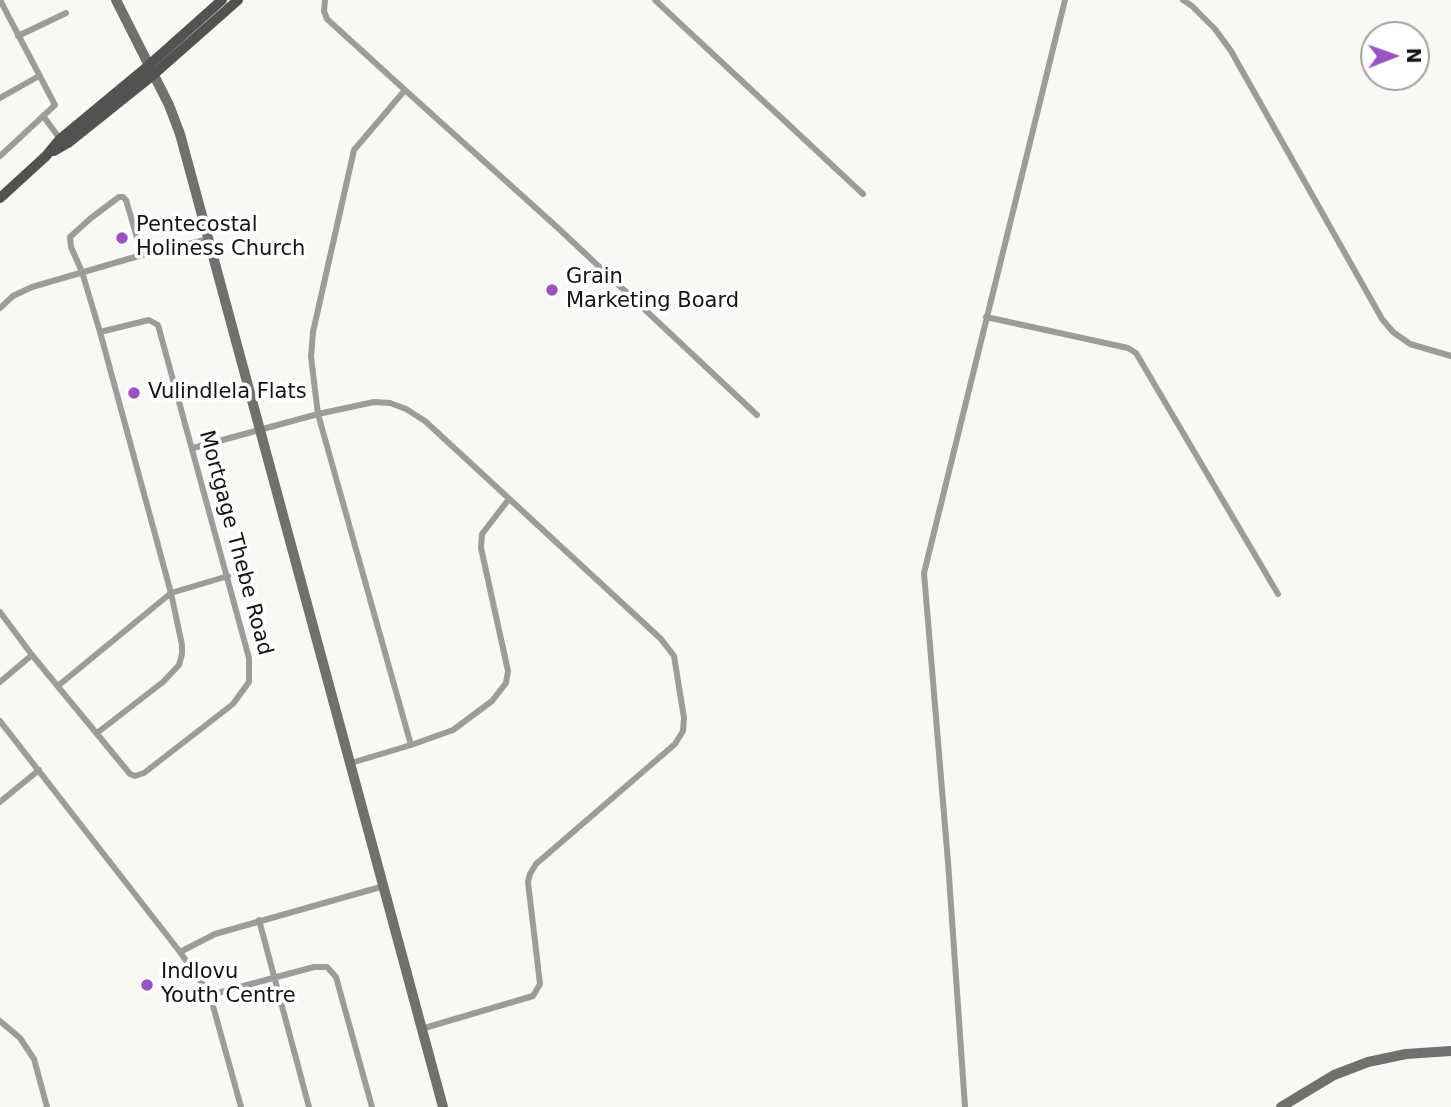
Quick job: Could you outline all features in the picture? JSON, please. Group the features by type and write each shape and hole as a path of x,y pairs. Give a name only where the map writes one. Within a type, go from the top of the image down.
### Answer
{"main road":[{"path":"46,156 68,143 151,70 222,0"},
{"path":"0,198 46,156 60,139 238,0"}],"street":[{"path":"0,0 3,12 55,105 0,156"},
{"path":"116,0 169,104 177,126 443,1107"},
{"path":"325,0 324,11 327,19 558,228 757,415"},
{"path":"655,0 863,194"},
{"path":"965,1107 924,573 1065,0"},
{"path":"1183,0 1215,29 1231,51 1382,319 1402,340 1451,356"},
{"path":"18,36 66,13"},
{"path":"0,98 39,75"},
{"path":"405,90 359,142 350,161 313,332 311,357 318,414 411,745"},
{"path":"44,117 60,139"},
{"path":"97,733 163,682 179,665 182,645 171,593 100,332 82,272 75,260 70,237 75,230 119,197 126,200 142,255"},
{"path":"0,308 22,290 142,255 209,239"},
{"path":"986,317 1128,348 1136,353 1278,594"},
{"name":"Mortgage Thebe Road","path":"0,612 130,774 141,775 233,704 248,682 249,658 158,324 149,320 100,332"},
{"path":"192,448 374,402 406,408 425,421 669,647 674,656 684,718 682,731 675,744 532,869 528,882 540,984 533,996 421,1029"},
{"path":"351,763 453,730 479,712 506,683 508,671 481,548 482,534 509,499"},
{"path":"59,685 171,593 228,576"},
{"path":"0,682 32,655"},
{"path":"0,721 180,952 210,995 241,1107"},
{"path":"0,802 39,770"},
{"path":"180,952 204,938 259,920 384,886"},
{"path":"259,920 309,1107"},
{"path":"210,995 322,966 332,971 372,1107"},
{"path":"0,1021 20,1038 34,1059 47,1107"},
{"path":"1281,1107 1334,1075 1368,1062 1406,1054 1451,1051"}],"place":[{"name":"Pentecostal Holiness Church","path":"122,238"},
{"name":"Grain Marketing Board","path":"552,290"},
{"name":"Vulindlela Flats","path":"134,393"},
{"name":"Indlovu Youth Centre","path":"147,985"}]}
